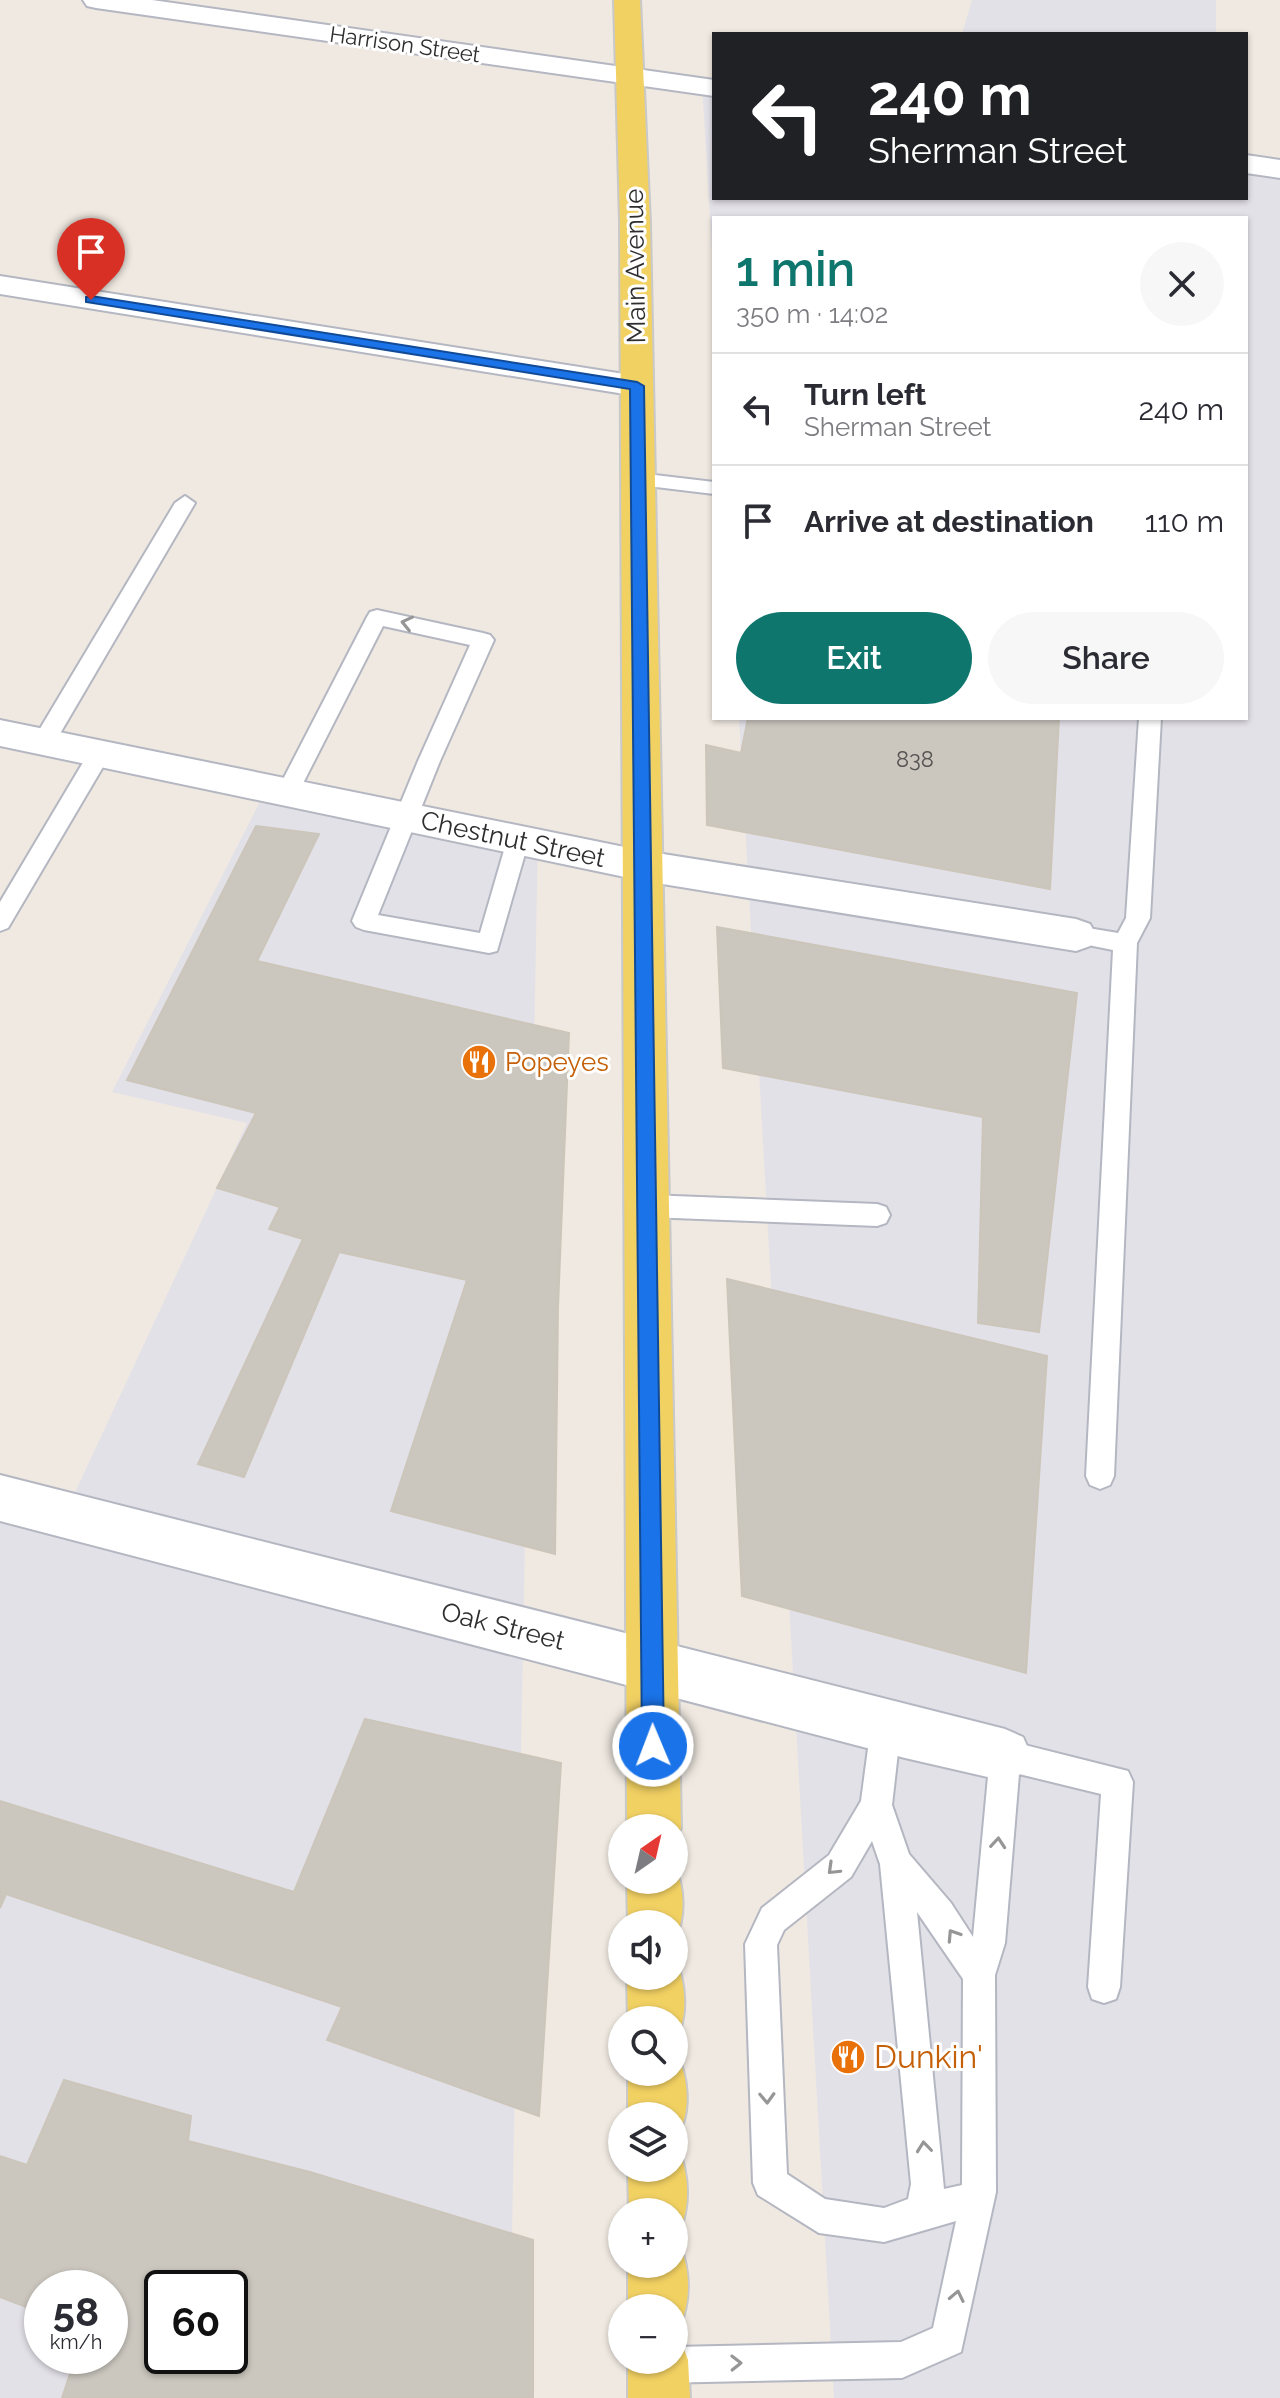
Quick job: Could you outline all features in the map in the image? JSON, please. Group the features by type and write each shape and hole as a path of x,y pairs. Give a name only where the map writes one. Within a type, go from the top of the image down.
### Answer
{"main road":[{"name":"Main Avenue","path":"627,0 635,223 654,1814"}],"street":[{"name":"Harrison Street","path":"96,0 712,88"},
{"path":"1248,164 1280,169"},
{"path":"0,285 637,386"},
{"name":"Chestnut Street","path":"0,733 644,866 1076,935"},
{"name":"Oak Street","path":"0,1498 1005,1755"}],"lane":[{"path":"638,479 712,488"},
{"path":"43,743 185,503"},
{"path":"287,793 377,617 483,640 364,921 489,944 518,840"},
{"path":"1100,1476 1125,943 1138,918 1150,720"},
{"path":"0,922 99,755"},
{"path":"1076,935 1125,943"},
{"path":"648,1206 877,1215"},
{"path":"886,1726 876,1805 840,1866 773,1919 761,1944 770,2183 819,2216 884,2225 923,2211 978,2198"},
{"path":"688,2358 902,2360 948,2339 978,2198 979,1975 989,1943 1005,1755 1117,1782 1104,1987"},
{"path":"876,1805 896,1864 928,2184 923,2211"},
{"path":"896,1864 940,1914 979,1975"}],"shaded area":[{"path":"972,0 1216,0 1216,32 963,32"},
{"path":"702,83 712,85 712,200 1248,200 1248,161 1280,165 1280,2398 834,2398 739,720 1248,720 1248,216 712,216 712,250"},
{"path":"270,782 538,834 509,2398 0,2398 0,1500 64,1516 247,1123 112,1092"}],"building":[{"path":"748,720 1059,720 1050,889 707,825 706,745 741,753"},
{"path":"256,826 319,834 257,961 569,1033 558,1307 555,1554 391,1511 467,1280 339,1252 244,1477 198,1464 303,1239 269,1229 280,1207 217,1188 256,1113 127,1080"},
{"path":"717,927 1077,993 1039,1332 978,1323 983,1117 723,1068"},
{"path":"727,1279 1047,1356 1026,1673 742,1596"},
{"path":"365,1719 561,1763 539,2116 327,2040 342,2007 6,1894 0,1908 0,1801 294,1892"},
{"path":"64,2080 191,2116 188,2141 310,2172 533,2240 533,2398 62,2398 70,2374 128,2374 128,2270 24,2270 24,2306 0,2297 0,2156 27,2165"}],"place":[{"name":"Popeyes","path":"479,1062"},
{"name":"Dunkin'","path":"848,2057"}],"route":[{"path":"91,300 637,386 653,1746"}]}
